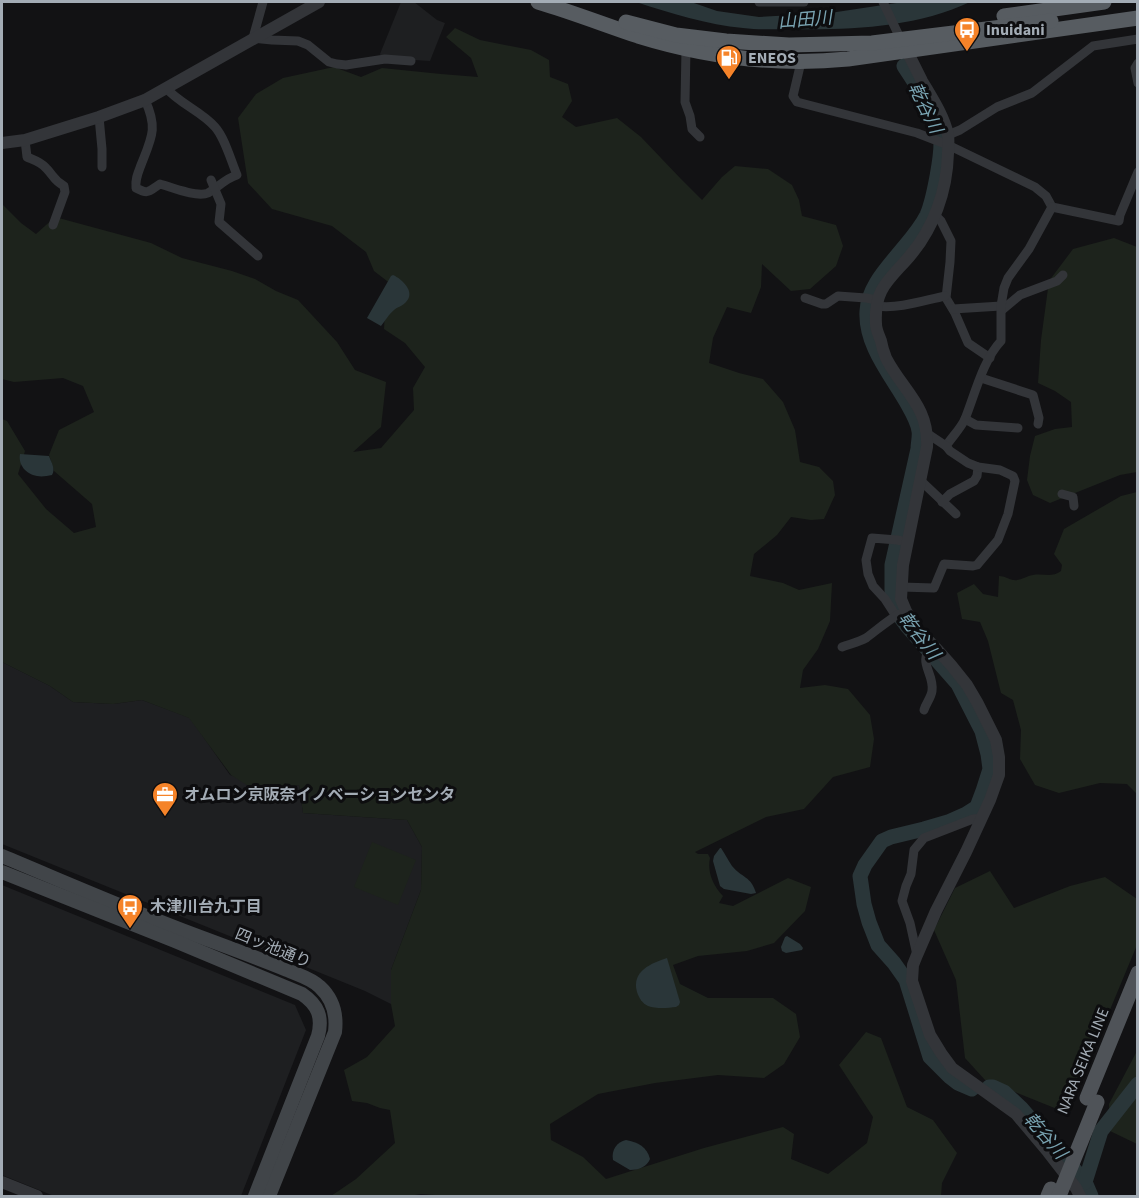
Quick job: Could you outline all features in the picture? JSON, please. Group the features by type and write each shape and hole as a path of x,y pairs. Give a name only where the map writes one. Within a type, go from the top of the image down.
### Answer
{"highway":[{"path":"540,2 676,35 789,45 872,43 1137,18"},
{"path":"540,2 686,49 745,59 801,62 848,59 901,40 937,34 1137,9"},
{"path":"937,34 994,17 1051,5 1104,2"},
{"path":"1118,21 1137,25"}],"main road":[{"name":"四ッ池通り","path":"2,856 195,935 308,978 328,996 336,1020 335,1032 269,1197"},
{"name":"四ッ池通り","path":"2,872 176,941 310,999 319,1016 318,1036 255,1197"},
{"name":"NARA SEIKA LINE","path":"1092,1100 1137,973"},
{"name":"NARA SEIKA LINE","path":"1053,1194 1137,1000"}],"street":[{"path":"253,38 263,2"},
{"path":"2,143 25,140 145,100 319,2"},
{"path":"759,2 804,2"},
{"path":"883,2 938,109 948,140 945,183 935,215 926,234 908,258 890,276 873,301 876,327 886,358 916,403 924,418 928,434 920,480 902,541 901,613"},
{"path":"253,38 298,41 308,45 329,62 346,65 386,59 411,62"},
{"path":"948,140 997,107 1032,93 1093,46 1137,39"},
{"path":"686,49 685,102 692,129 700,137"},
{"path":"801,62 793,96 797,102 948,140 1035,187 1046,196 1052,207 1119,221 1137,171"},
{"path":"1137,63 1137,83"},
{"path":"145,100 152,114 152,132 136,178 136,188 147,192 160,184 197,195 208,193 213,184 237,175 216,127 166,88"},
{"path":"99,117 102,167"},
{"path":"25,140 27,157 42,165 53,179 64,186 53,225"},
{"path":"213,184 221,204 219,222 258,256"},
{"path":"946,446 965,419 990,358 1001,341 1002,294 1008,278 1029,249 1052,207"},
{"path":"935,215 951,241 945,296 968,343 990,358"},
{"path":"952,309 1001,308 1020,296 1057,281 1063,275"},
{"path":"805,298 826,304 838,296 873,301 888,308 945,296"},
{"path":"981,378 1033,395 1039,418 1038,424"},
{"path":"965,419 976,425 1018,428"},
{"path":"901,587 934,588 944,564 975,566 998,540 1008,514 1016,478 1000,470 968,463 928,434"},
{"path":"942,502 950,494 974,481 978,467"},
{"path":"920,480 956,514"},
{"path":"1062,494 1073,497 1074,506"},
{"path":"902,541 872,538 866,560 869,578 873,586 967,685 996,740 999,757 999,775 982,818 917,955 913,965 912,981 930,1035 940,1053 952,1068 1016,1114 1076,1188 1080,1197"},
{"path":"842,647 867,637 885,622 901,613"},
{"path":"924,710 932,692 930,673 925,660 931,648"},
{"path":"917,955 910,923 902,901 911,874 915,850 924,838 973,819 982,818"},
{"path":"2,1182 38,1197"}],"shaded area":[{"path":"401,2 414,2 437,20 445,23 430,61 382,58 380,54"},
{"path":"455,28 480,40 531,50 549,60 550,77 568,84 572,101 562,117 576,127 617,118 641,137 702,200 735,166 768,169 792,185 799,200 802,216 836,225 843,246 836,266 810,289 791,291 762,264 761,287 751,313 727,307 713,338 709,363 763,379 783,402 795,430 800,462 819,467 833,481 835,495 824,519 791,517 777,535 754,554 750,576 783,583 799,590 832,583 830,621 818,649 803,670 800,688 825,685 848,689 870,715 874,739 870,767 833,777 804,809 766,817 695,852 708,854 710,858 709,868 712,878 716,888 723,896 719,903 733,906 788,878 811,887 805,911 774,943 747,951 698,956 673,965 680,984 708,998 773,998 796,1014 800,1037 784,1064 764,1078 718,1075 655,1083 598,1094 550,1124 551,1140 583,1157 606,1179 704,1148 783,1127 794,1134 791,1159 828,1174 867,1143 873,1117 839,1065 866,1032 881,1038 907,1107 933,1120 957,1153 942,1183 941,1196 448,1196 421,1194 331,1196 356,1179 395,1143 390,1110 352,1101 344,1070 367,1057 395,1026 391,1004 391,970 421,890 422,847 407,820 303,813 299,785 278,790 253,789 231,775 189,718 142,700 113,704 73,702 50,686 2,662 2,419 7,421 25,451 18,474 46,509 74,533 96,527 92,504 54,471 49,455 59,430 94,412 83,386 63,378 14,382 2,379 2,204 36,234 55,217 151,243 182,258 255,279 298,300 337,342 355,370 386,382 381,427 353,452 381,448 414,410 413,388 425,367 405,343 384,329 385,311 400,291 374,271 366,252 332,226 272,209 248,183 238,118 256,94 283,78 334,67 361,77 382,68 478,77 471,58 446,37"},
{"path":"1114,238 1137,247 1137,472 1120,475 1050,503 1033,495 1027,480 1035,436 1055,429 1072,427 1071,402 1038,383 1049,281 1073,249"},
{"path":"1137,492 1137,794 1127,784 1100,783 1059,793 1035,785 1020,759 1021,730 1013,700 1001,693 988,641 980,622 962,619 957,593 974,584 983,594 998,597 999,576 1016,580 1033,575 1058,573 1062,565 1054,554 1064,529 1121,496"},
{"path":"2,662 50,686 73,702 113,704 142,700 190,718 230,775 278,790 299,785 303,813 407,820 422,847 421,890 391,970 391,1004 365,991 2,844"},
{"path":"372,842 416,860 398,905 354,887"},
{"path":"990,871 1014,908 1070,886 1105,877 1137,899 1137,945 1067,1113 985,1080 965,1058 956,980 934,930 955,888"},
{"path":"2,885 295,1005 306,1030 241,1196 54,1196 2,1175"},
{"path":"1137,1051 1138,1144 1110,1131 1109,1104"}],"water":[{"name":"山田川","path":"636,2 691,2 717,11 759,17 830,13 903,2 970,2 927,17 881,26 835,29 749,29 716,24"},
{"path":"393,275 407,286 409,298 392,312 381,326 367,318"},
{"path":"20,454 49,456 53,468 52,475 39,476 29,473 22,465"},
{"path":"720,848 732,866 752,883 756,893 724,889 720,886 713,861"},
{"path":"787,936 800,944 802,950 786,953 782,951 781,947"},
{"path":"667,958 679,1005 666,1008 648,1006 642,1002 638,994 637,979 649,965"},
{"path":"626,1140 644,1148 650,1159 649,1162 639,1169 630,1170 613,1160 615,1147"}],"waterway":[{"name":"乾谷川","path":"904,66 929,108 941,142 937,175 927,215 879,279 871,294 867,311 870,336 875,348 911,411 919,433 918,449 892,565 892,591 899,615 958,684 982,731 990,769 977,807 948,822 882,841 860,876 869,922 878,945 906,980 930,1057 958,1083 972,1089"},
{"path":"1085,1182 1101,1131 1138,1084"},
{"name":"乾谷川","path":"989,1087 1004,1092 1021,1108 1085,1182 1091,1196"}],"place":[{"name":"Inuidani","path":"967,53"},
{"name":"ENEOS","path":"729,81"},
{"name":"オムロン京阪奈イノベーションセンタ","path":"165,818"},
{"name":"木津川台九丁目","path":"130,930"}]}
